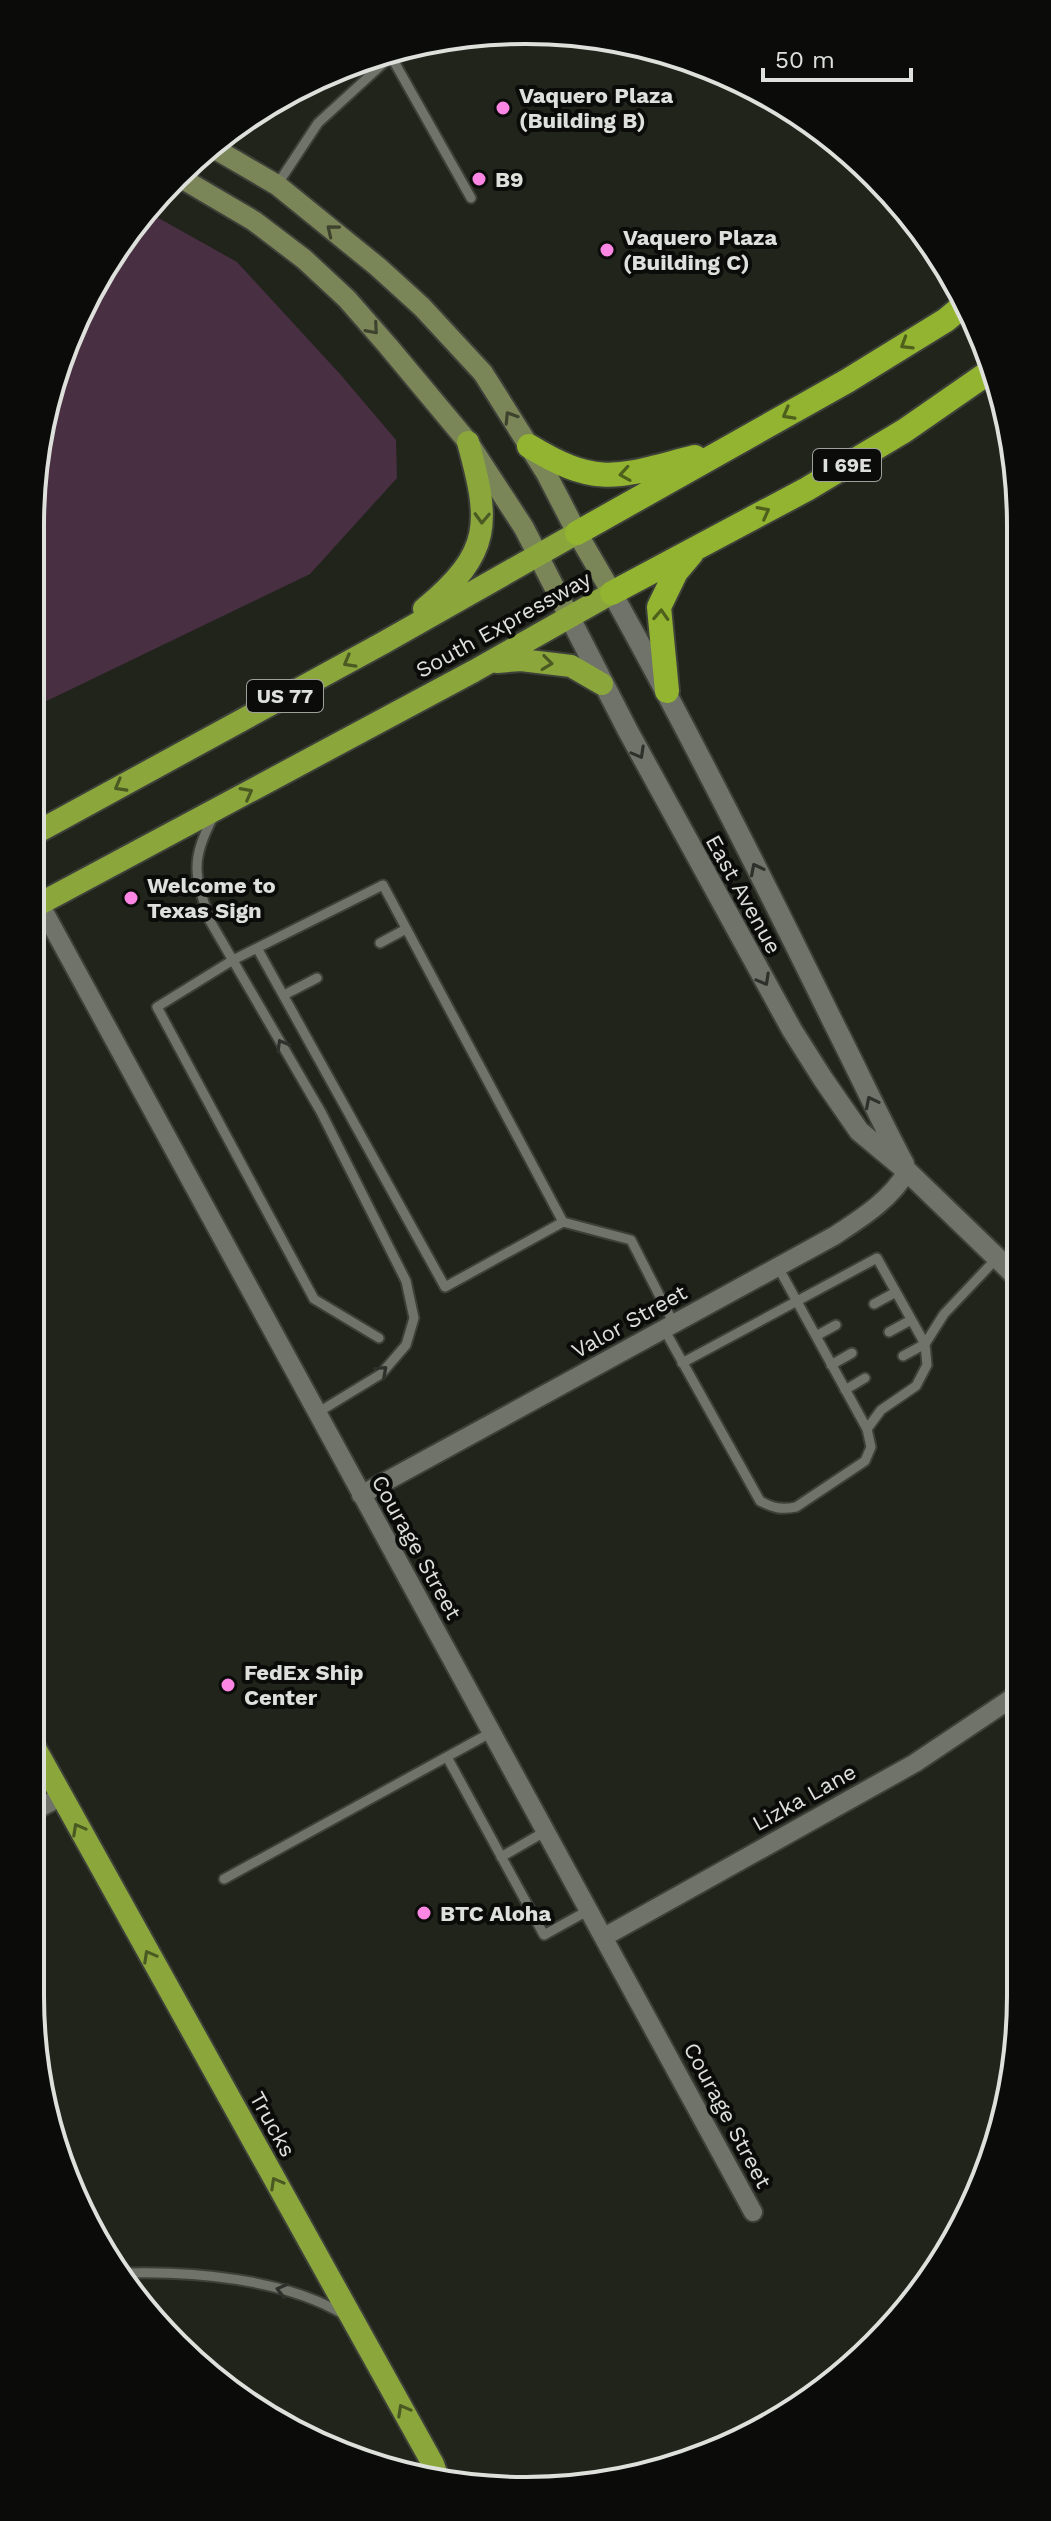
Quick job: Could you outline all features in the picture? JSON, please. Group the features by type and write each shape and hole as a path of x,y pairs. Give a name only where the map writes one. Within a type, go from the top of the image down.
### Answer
{"highway":[{"name":"South Expressway","path":"44,828 383,643 847,381 956,312"},
{"name":"South Expressway","path":"44,902 807,489 904,431 983,376"},
{"path":"383,643 441,596 461,574 479,543 484,520 481,489 468,442"},
{"path":"529,446 558,464 588,474 619,476 728,448"},
{"path":"667,691 659,607 676,572 696,548"},
{"path":"488,663 521,660 571,666 602,684"},
{"name":"Trucks","path":"44,1766 434,2468"}],"main road":[{"path":"221,152 277,185 378,267 422,307 483,373 546,473 612,593"},
{"path":"188,182 254,221 304,259 347,299 468,442 539,555 570,618"}],"street":[{"name":"East Avenue","path":"612,593 667,691 907,1171"},
{"name":"East Avenue","path":"570,618 602,684 807,1055 859,1131 907,1171 1007,1268"},
{"name":"Courage Street","path":"44,923 317,1413 753,2212"},
{"name":"Valor Street","path":"361,1495 834,1236 860,1219 903,1179 907,1171"},
{"name":"Lizka Lane","path":"604,1937 915,1763 1007,1701"},
{"path":"44,1806 60,1797"}],"lane":[{"path":"392,63 471,198"},
{"path":"277,185 318,123 382,66"},
{"path":"217,809 202,838 196,859 199,889 210,921 338,1144 406,1281 414,1318 406,1345 381,1374 317,1413"},
{"path":"379,1338 314,1299 157,1007 233,960 383,885 563,1222"},
{"path":"380,943 406,929"},
{"path":"257,948 445,1287 563,1222 631,1240 682,1363 760,1501 784,1510 796,1507 865,1461 871,1447 867,1429 778,1267"},
{"path":"284,995 317,978"},
{"path":"682,1363 877,1258 925,1344 927,1365 916,1386 881,1410 867,1429"},
{"path":"903,1356 925,1344 944,1314 997,1258"},
{"path":"874,1304 896,1292"},
{"path":"889,1332 911,1320"},
{"path":"816,1336 836,1325"},
{"path":"831,1365 852,1353"},
{"path":"845,1390 865,1378"},
{"path":"224,1879 492,1732"},
{"path":"447,1757 544,1935 589,1910"},
{"path":"501,1857 546,1831"},
{"path":"132,2273 184,2274 252,2284 320,2301 353,2320"}],"shaded area":[{"path":"156,217 237,262 396,440 397,478 310,574 44,702 45,494 60,401 94,313 125,258"}],"place":[{"name":"Vaquero Plaza (Building B)","path":"503,108"},
{"name":"B9","path":"479,179"},
{"name":"Vaquero Plaza (Building C)","path":"607,250"},
{"name":"Welcome to Texas Sign","path":"131,898"},
{"name":"FedEx Ship Center","path":"228,1685"},
{"name":"BTC Aloha","path":"424,1913"}]}
